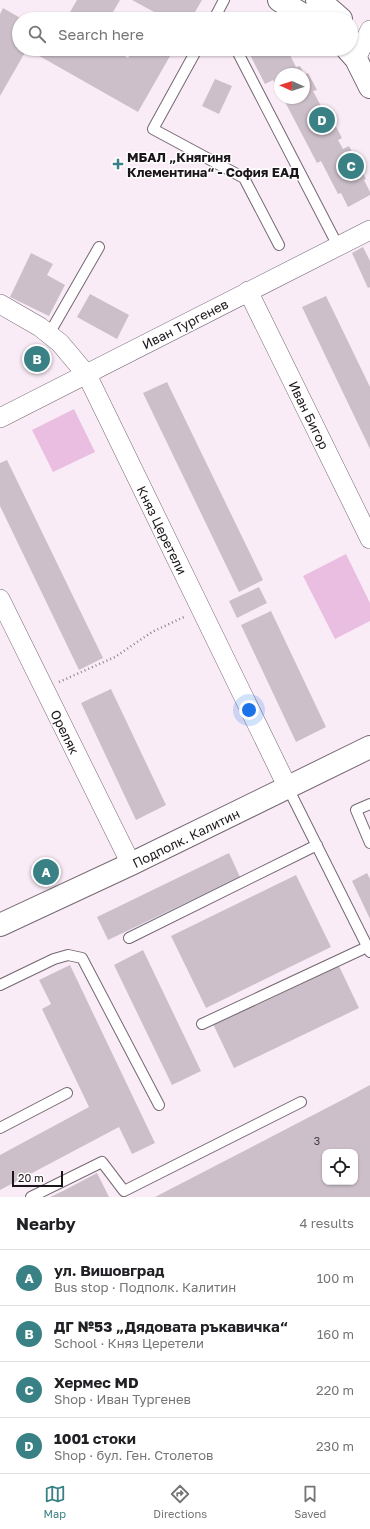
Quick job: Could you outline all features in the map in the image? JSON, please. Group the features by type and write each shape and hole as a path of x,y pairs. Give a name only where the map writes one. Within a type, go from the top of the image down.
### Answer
{"street":[{"path":"279,0 299,12"},
{"path":"317,0 333,12"},
{"path":"358,45 370,30"},
{"path":"352,56 370,86"},
{"name":"Иван Тургенев","path":"0,418 370,230"},
{"name":"Иван Бигор","path":"248,291 370,539"},
{"name":"Княз Церетели","path":"0,304 40,327 60,343 86,375 288,788"},
{"name":"Ореляк","path":"0,599 131,864"},
{"name":"Подполк. Калитин","path":"0,925 131,864 370,747"}],"lane":[{"path":"219,12 224,0"},
{"path":"193,56 153,129 244,178 279,245"},
{"path":"240,56 338,246"},
{"path":"49,334 100,247"},
{"path":"202,1024 369,949 288,788"},
{"path":"370,804 356,810 370,843"},
{"path":"129,938 317,845"},
{"path":"0,985 54,959 68,955 82,958 159,1105"},
{"path":"0,1128 67,1093"},
{"path":"31,1197 102,1162 124,1191 301,1102"}],"path":[{"path":"44,689 115,657 152,632 200,608"}],"shaded area":[{"path":"74,409 95,452 53,472 32,430"},
{"path":"346,554 370,603 370,621 335,639 303,576"}],"building":[{"path":"77,0 120,0 113,12 70,12"},
{"path":"132,0 202,0 195,12 154,12"},
{"path":"3,8 12,13 12,56 23,56 0,96 0,14"},
{"path":"39,56 124,56 128,58 129,56 170,56 138,112"},
{"path":"251,56 290,56 296,67 300,66 301,68 274,68 274,82 273,80 265,84"},
{"path":"310,77 317,90 313,91 330,123 333,121 342,138 338,140 343,149 349,146 366,179 364,180 370,195 348,207 341,193 338,194 321,161 317,163 286,104 310,104"},
{"path":"215,79 232,86 219,114 202,106"},
{"path":"363,247 370,261 370,287 368,288 352,253"},
{"path":"31,253 53,264 47,275 65,285 49,316 10,297"},
{"path":"90,294 129,315 117,339 77,317"},
{"path":"326,296 370,387 370,449 302,307"},
{"path":"167,382 263,580 239,592 143,393"},
{"path":"7,460 103,658 79,670 0,506 0,463"},
{"path":"259,587 267,603 237,618 229,601"},
{"path":"271,611 326,727 296,742 241,625"},
{"path":"111,689 166,805 136,820 81,703"},
{"path":"229,853 240,877 108,940 97,917"},
{"path":"367,873 370,879 370,919 352,881"},
{"path":"296,875 331,947 206,1008 171,936"},
{"path":"143,950 201,1071 172,1085 114,965"},
{"path":"338,964 359,1008 234,1068 213,1024"},
{"path":"70,965 155,1143 132,1154 119,1127 0,1190 0,1155 89,1107 42,1009 51,1004 39,980"},
{"path":"370,1085 370,1197 155,1197 344,1099"},
{"path":"97,1173 109,1197 50,1197 63,1191"}],"place":[{"name":"1001 стоки","path":"322,120"},
{"name":"МБАЛ „Княгиня Клементина“ - София ЕАД","path":"118,164"},
{"name":"Хермес MD","path":"351,166"},
{"name":"ДГ №53 „Дядовата ръкавичка“","path":"37,359"},
{"name":"ул. Вишовград","path":"46,872"}]}
